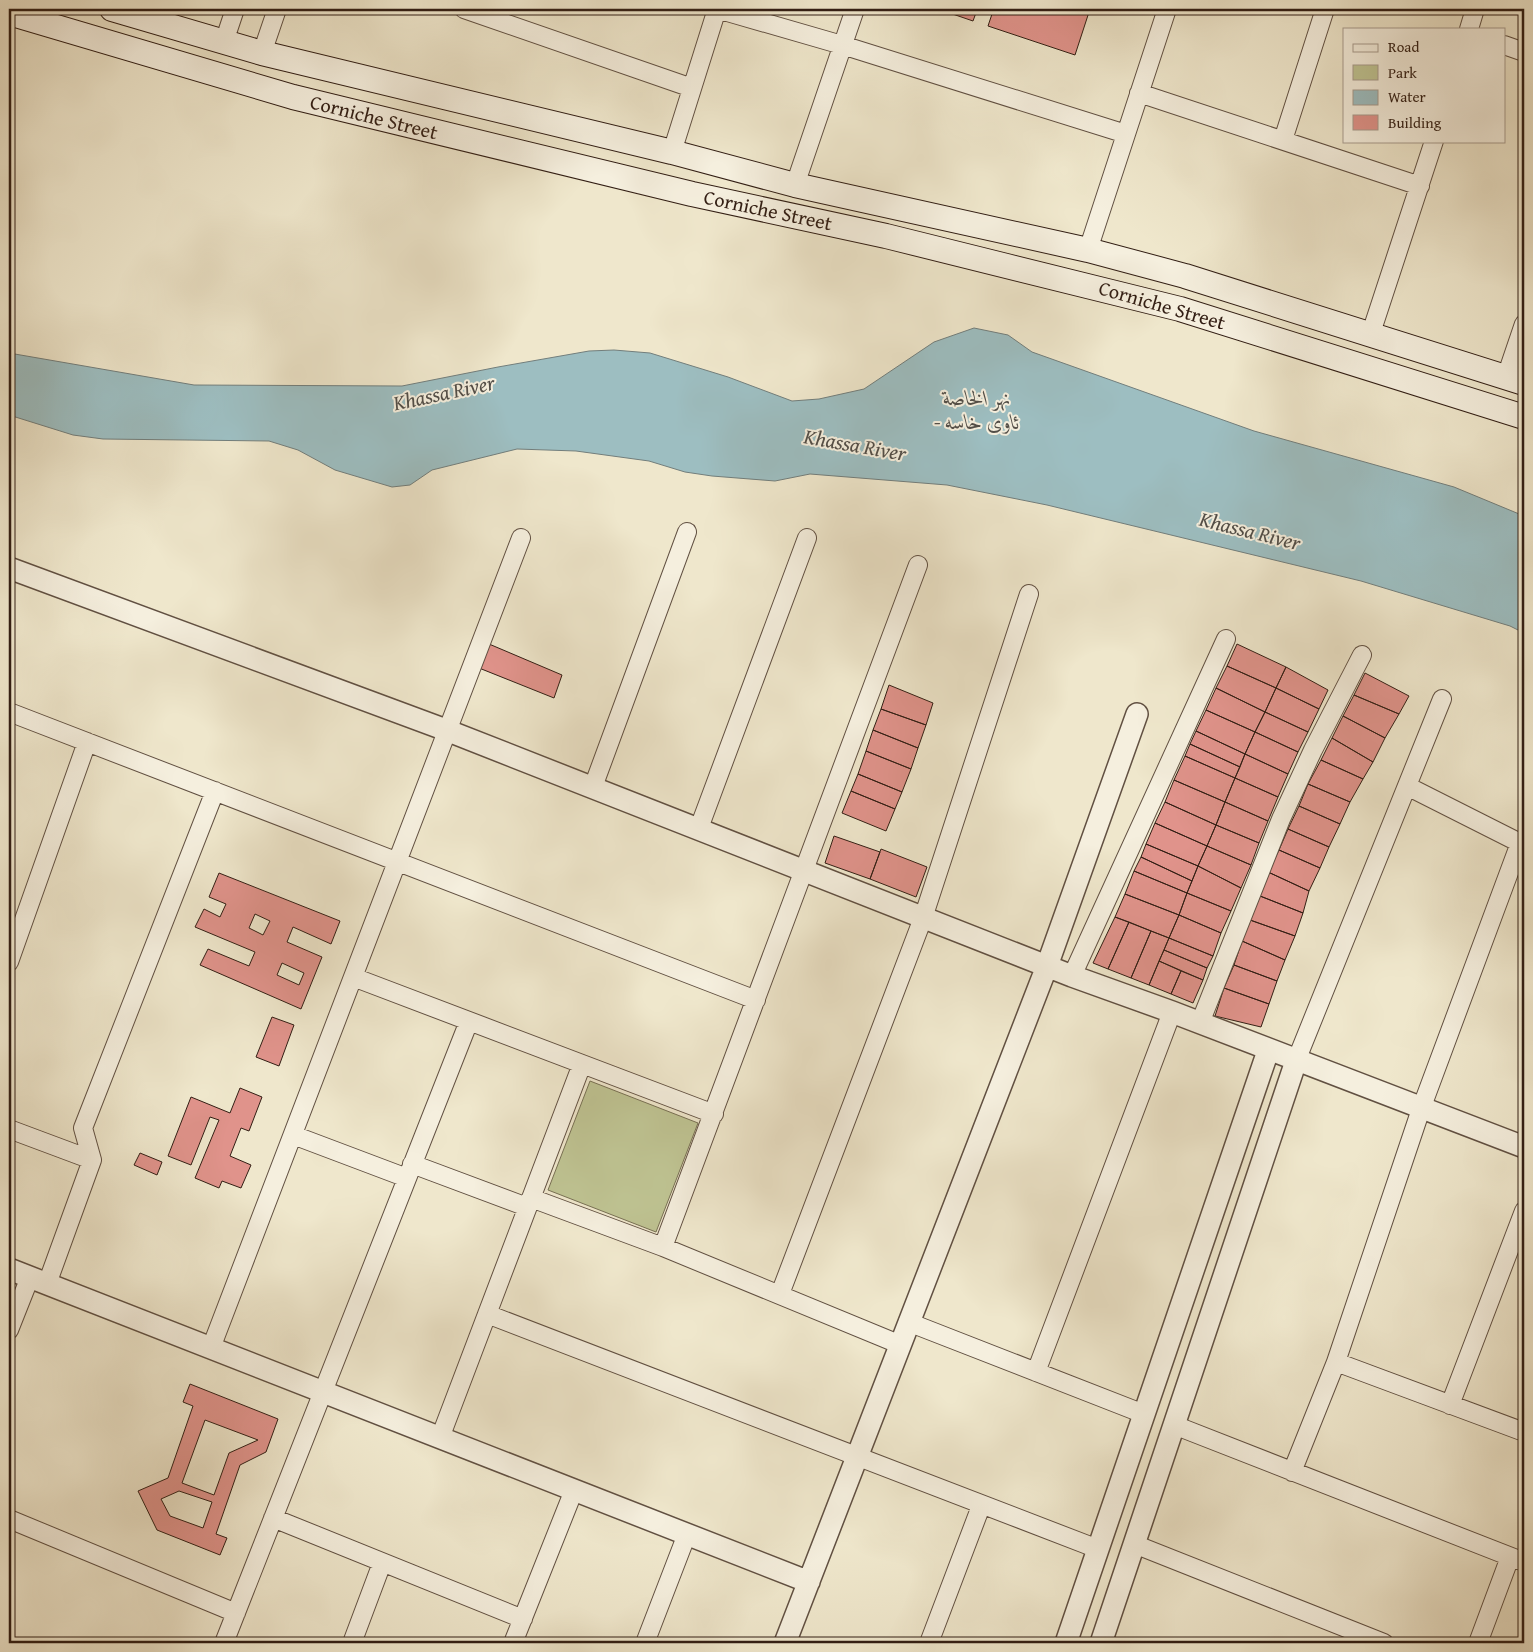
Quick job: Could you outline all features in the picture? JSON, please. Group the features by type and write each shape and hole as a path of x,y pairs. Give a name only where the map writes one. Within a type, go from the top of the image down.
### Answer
{"main road":[{"name":"Corniche Street","path":"112,9 262,53 672,152 794,185 1088,250 1186,276 1515,380"},
{"name":"Corniche Street","path":"9,13 292,97 692,194 886,236 1162,304 1524,418"},
{"path":"496,146 503,111"}],"street":[{"path":"224,42 235,9"},
{"path":"262,53 277,9"},
{"path":"464,9 692,88"},
{"path":"672,152 717,9 842,45 1126,134"},
{"path":"794,185 855,9"},
{"path":"1088,250 1167,9"},
{"path":"1283,140 1325,9"},
{"path":"1469,28 1475,9"},
{"path":"1506,46 1524,52"},
{"path":"1139,93 1420,186"},
{"path":"1371,333 1434,142"},
{"path":"1515,380 1524,324"},
{"path":"593,787 687,532"},
{"path":"211,1348 521,538"},
{"path":"699,828 807,538"},
{"path":"663,1247 918,565"},
{"path":"9,568 446,730 1072,976 1172,1012 1524,1147"},
{"path":"780,1294 923,918 1029,594"},
{"path":"1072,976 1226,639"},
{"path":"1200,1023 1271,842 1313,750 1362,655"},
{"path":"1101,1643 1296,1061 1442,699"},
{"path":"9,712 756,1000"},
{"path":"786,1643 901,1345 908,1322 1047,966 1137,714"},
{"path":"9,962 87,742"},
{"path":"1292,1472 1336,1362 1421,1109 1522,844 1408,786"},
{"path":"9,1330 39,1281 92,1160 83,1128 215,791"},
{"path":"353,977 714,1114"},
{"path":"1036,1372 1172,1012"},
{"path":"224,1643 469,1021"},
{"path":"1066,1643 1268,1050"},
{"path":"440,1438 582,1064"},
{"path":"9,1129 92,1160"},
{"path":"293,1134 410,1171 529,1202 663,1247 901,1345"},
{"path":"1450,1405 1524,1211"},
{"path":"9,1269 809,1582"},
{"path":"487,1314 856,1458 1098,1549"},
{"path":"908,1322 1144,1414"},
{"path":"1336,1362 1524,1432"},
{"path":"1174,1425 1517,1560 1478,1643"},
{"path":"513,1643 574,1490"},
{"path":"929,1643 981,1506"},
{"path":"273,1518 523,1619"},
{"path":"9,1519 236,1613"},
{"path":"645,1643 686,1534"},
{"path":"1134,1544 1384,1643"},
{"path":"352,1643 382,1563"},
{"path":"1080,1604 1110,1615"}],"green space":[{"path":"590,1081 698,1123 656,1232 548,1190"}],"water":[{"name":"نهر الخاصة - ئاوی خاسە","path":"974,328 1008,335 1032,352 1254,431 1454,487 1524,516 1524,633 1510,626 1361,581 1047,505 947,485 810,474 775,481 712,476 685,472 649,461 576,451 517,449 432,470 410,485 392,487 335,470 298,450 269,441 103,439 73,435 9,415 9,353 194,385 402,386 589,351 614,350 650,353 728,377 792,401 819,399 864,389 934,342"}],"building":[{"path":"938,9 1090,9 1075,55 988,26 992,14 977,10 973,21"},
{"path":"489,644 562,675 554,698 479,668"},
{"path":"1237,644 1286,667 1276,688 1227,666"},
{"path":"1227,666 1276,688 1265,712 1216,688"},
{"path":"1286,667 1328,690 1319,709 1276,688"},
{"path":"1365,673 1409,696 1399,714 1354,695"},
{"path":"889,685 933,703 926,725 881,709"},
{"path":"1216,688 1265,712 1255,732 1206,710"},
{"path":"1276,688 1319,709 1308,732 1265,712"},
{"path":"1354,695 1399,714 1385,738 1343,716"},
{"path":"881,709 926,725 918,748 873,730"},
{"path":"1206,710 1255,732 1245,754 1196,731"},
{"path":"1265,712 1308,732 1298,752 1255,732"},
{"path":"1343,716 1385,738 1373,762 1332,738"},
{"path":"873,730 918,748 911,769 866,751"},
{"path":"1196,731 1245,754 1240,767 1190,744"},
{"path":"1255,732 1298,752 1288,774 1245,754"},
{"path":"1332,738 1373,762 1363,779 1321,760"},
{"path":"1190,744 1240,767 1235,778 1185,756"},
{"path":"866,751 911,769 902,792 858,774"},
{"path":"1245,754 1288,774 1278,797 1235,778"},
{"path":"1185,756 1235,778 1225,802 1174,780"},
{"path":"1321,760 1363,779 1350,802 1308,784"},
{"path":"858,774 902,792 895,809 851,791"},
{"path":"1235,778 1278,797 1268,821 1225,802"},
{"path":"1174,780 1225,802 1216,825 1165,802"},
{"path":"1308,784 1350,802 1340,824 1299,806"},
{"path":"851,791 895,809 886,831 842,813"},
{"path":"1165,802 1216,825 1207,846 1155,823"},
{"path":"1225,802 1268,821 1259,843 1216,825"},
{"path":"1299,806 1340,824 1329,847 1288,829"},
{"path":"1155,823 1207,846 1198,866 1146,844"},
{"path":"1216,825 1259,843 1251,865 1207,846"},
{"path":"1288,829 1329,847 1320,868 1279,850"},
{"path":"834,836 880,852 870,879 825,863"},
{"path":"1146,844 1198,866 1192,881 1141,857"},
{"path":"1207,846 1251,865 1241,888 1198,866"},
{"path":"881,849 927,867 916,897 870,879"},
{"path":"1279,850 1320,868 1309,891 1268,872"},
{"path":"1141,857 1192,881 1187,893 1134,871"},
{"path":"1198,866 1241,888 1231,911 1187,893"},
{"path":"1134,871 1187,893 1179,915 1125,894"},
{"path":"1268,872 1309,891 1303,913 1260,896"},
{"path":"219,873 340,921 331,944 293,927 287,942 322,957 301,1009 200,965 208,949 249,966 255,952 195,927 204,909 220,917 226,904 209,897","holes":["255,914 270,921 263,935 249,928","282,963 304,973 299,985 277,975"]},
{"path":"1187,893 1231,911 1221,933 1179,915"},
{"path":"1125,894 1179,915 1169,938 1115,917"},
{"path":"1260,896 1303,913 1295,936 1250,920"},
{"path":"1179,915 1221,933 1213,956 1169,938"},
{"path":"1115,917 1129,922 1108,969 1093,963"},
{"path":"1250,920 1295,936 1285,960 1242,941"},
{"path":"1129,922 1151,931 1131,978 1108,969"},
{"path":"1151,931 1169,938 1149,985 1131,978"},
{"path":"1169,938 1213,956 1207,968 1164,950"},
{"path":"1242,941 1285,960 1277,981 1234,965"},
{"path":"1164,950 1207,968 1203,980 1159,961"},
{"path":"1159,961 1181,971 1171,994 1149,985"},
{"path":"1234,965 1277,981 1269,1004 1224,988"},
{"path":"1181,971 1203,980 1193,1003 1171,994"},
{"path":"1224,988 1269,1004 1261,1027 1215,1016"},
{"path":"272,1017 294,1025 279,1066 256,1057"},
{"path":"240,1088 262,1097 249,1131 241,1128 230,1156 251,1165 241,1188 222,1181 219,1188 195,1178 219,1120 210,1117 191,1165 168,1156 191,1097 230,1113"},
{"path":"140,1153 162,1162 157,1175 134,1165"},
{"path":"190,1384 278,1419 266,1452 240,1465 216,1534 227,1538 220,1555 157,1530 138,1491 168,1478 193,1406 183,1402","holes":["205,1420 258,1440 229,1453 214,1495 182,1483","179,1491 212,1502 203,1528 170,1516 161,1499"]}],"water label":[{"name":"Khassa River","path":"444,393"},
{"name":"Khassa River","path":"855,445"},
{"name":"Khassa River","path":"1250,531"}]}
